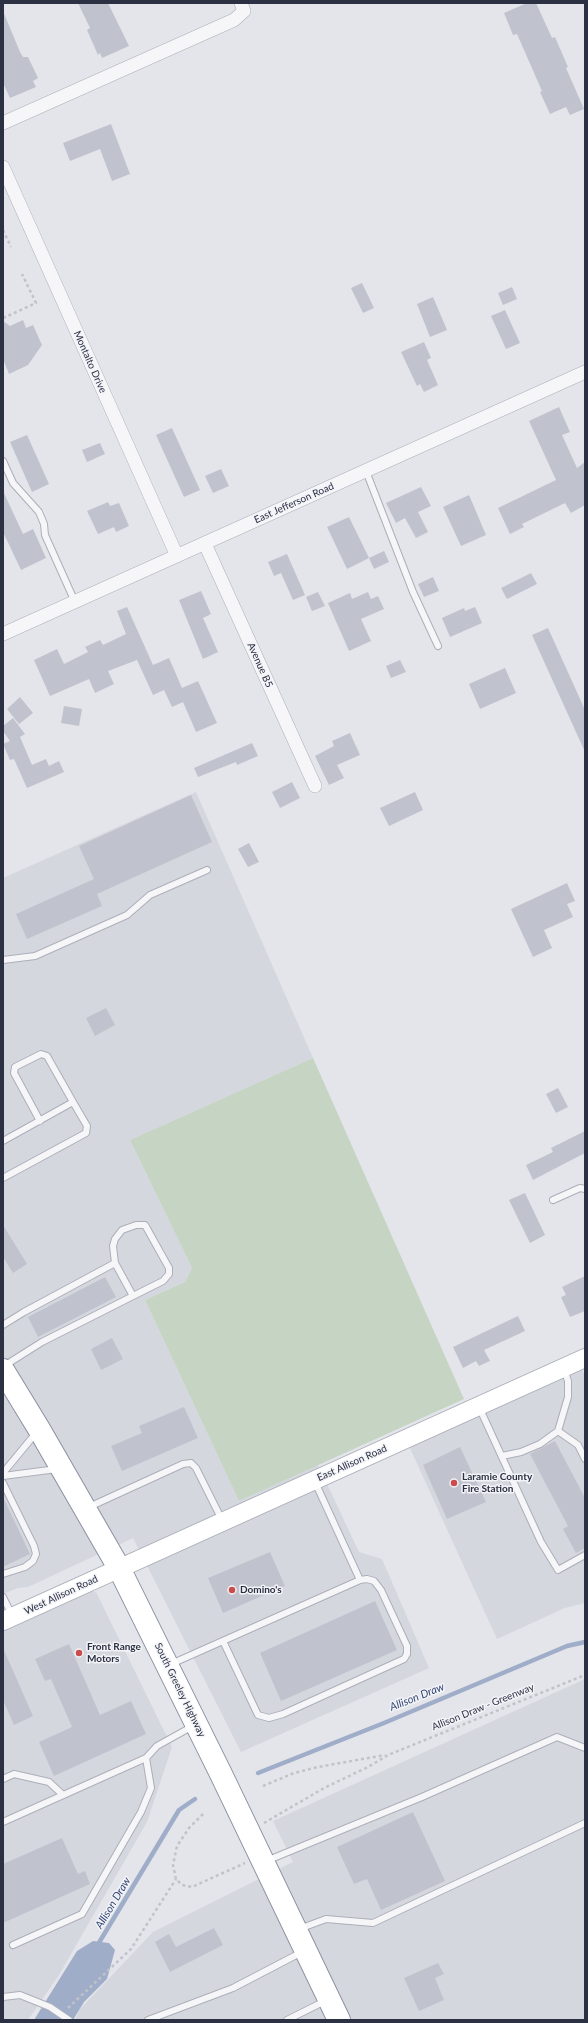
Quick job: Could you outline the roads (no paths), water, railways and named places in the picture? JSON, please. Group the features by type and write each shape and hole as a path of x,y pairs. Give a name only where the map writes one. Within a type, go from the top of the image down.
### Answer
{"highway":[{"name":"South Greeley Highway","path":"3,1370 39,1428 119,1568 262,1859 339,2020"}],"street":[{"path":"3,123 234,20 244,11 241,3"},
{"name":"Montalto Drive","path":"3,167 177,556"},
{"name":"East Jefferson Road","path":"3,634 585,372"},
{"name":"Avenue B5","path":"204,544 315,786"},
{"name":"East Allison Road","path":"119,1568 585,1358"},
{"name":"West Allison Road","path":"8,1619 119,1568"}],"lane":[{"path":"3,461 13,483 39,512 44,524 45,535 75,602"},
{"path":"366,471 413,592 438,646"},
{"path":"3,960 35,956 127,915 150,896 207,870"},
{"path":"3,1178 86,1133 88,1126 47,1056 41,1054 15,1067 14,1073 40,1121"},
{"path":"3,1141 73,1102"},
{"path":"553,1200 580,1188 585,1189"},
{"path":"3,1367 42,1342 163,1281 170,1274 169,1268 145,1225 136,1225 122,1230 115,1239 113,1246 115,1263 133,1296"},
{"path":"3,1325 24,1312 115,1263"},
{"path":"502,1456 521,1452 540,1444 558,1431 568,1397 568,1381 563,1368"},
{"path":"478,1406 541,1542 558,1570 585,1555"},
{"path":"3,1473 39,1428"},
{"path":"558,1431 578,1446 585,1458"},
{"path":"86,1509 183,1464 191,1463 196,1468 223,1522"},
{"path":"3,1476 62,1468"},
{"path":"314,1480 360,1580"},
{"path":"3,1483 34,1546 36,1554 33,1561 25,1567 3,1574"},
{"path":"167,1666 223,1641 360,1580 367,1579 374,1581 381,1590 407,1646 407,1654 404,1660 283,1714 269,1718 258,1715 223,1641"},
{"path":"3,1596 8,1619"},
{"path":"3,1822 146,1758 157,1746 196,1724"},
{"path":"262,1859 422,1797 557,1737 585,1748"},
{"path":"12,1945 82,1914 141,1812 151,1788 146,1758"},
{"path":"3,1779 14,1774 50,1782 63,1795"},
{"path":"296,1931 326,1919 372,1923 585,1823"},
{"path":"148,2020 233,1988 306,1950"},
{"path":"3,1997 20,1995 50,2007 66,2018"},
{"path":"287,2020 329,1999"}],"water":[{"path":"93,1941 109,1943 115,1950 107,1979 84,2002 73,2020 34,2020 77,1951"}],"waterway":[{"name":"Allison Draw","path":"258,1773 384,1723 567,1646 585,1642"},
{"name":"Allison Draw","path":"97,1946 179,1810 195,1799"}],"place":[{"name":"Laramie County Fire Station","path":"454,1483"},
{"name":"Domino's","path":"232,1590"},
{"name":"Front Range Motors","path":"79,1653"}]}
